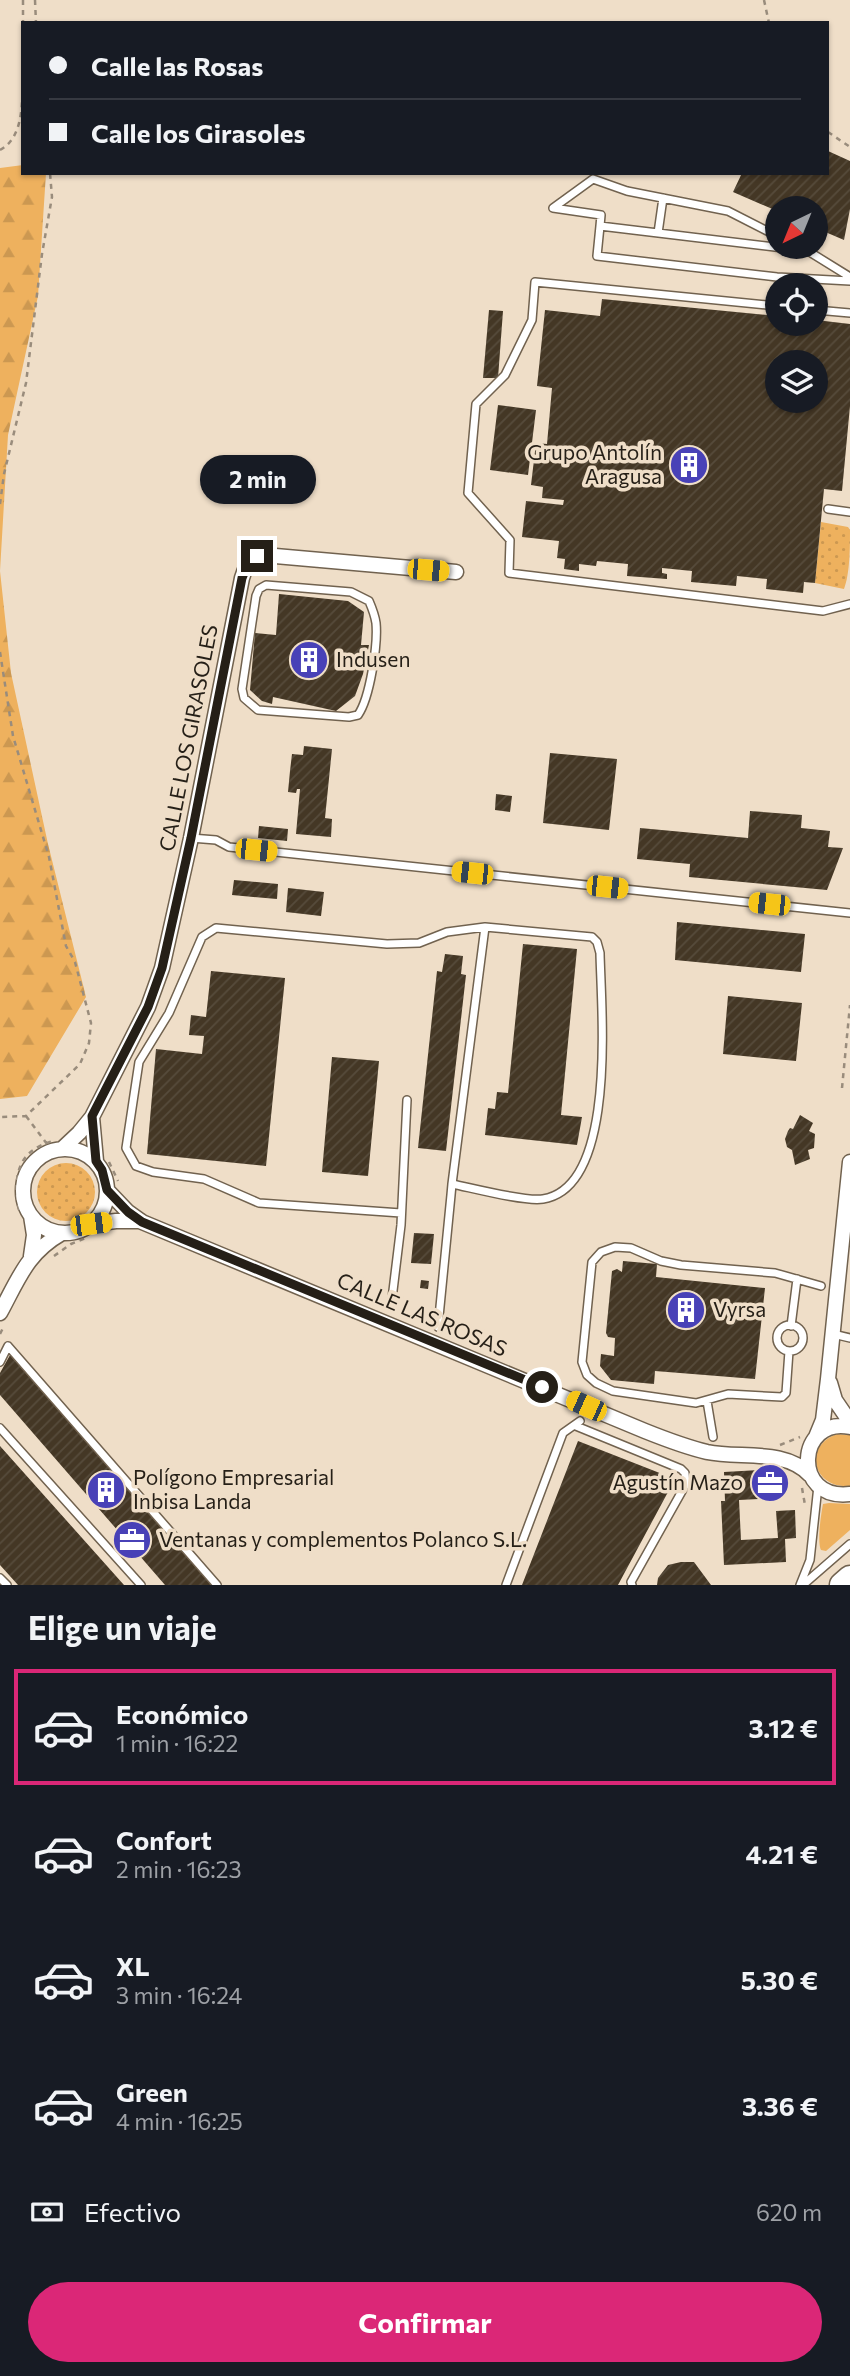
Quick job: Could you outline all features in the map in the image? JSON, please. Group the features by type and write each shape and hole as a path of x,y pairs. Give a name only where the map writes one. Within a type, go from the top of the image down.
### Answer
{"highway":[{"path":"842,1585 850,1578"}],"street":[{"name":"CALLE LOS GIRASOLES","path":"55,1145 79,1133 92,1116 156,987 175,916 237,600 248,563 257,556 264,555 456,572"},
{"path":"92,1116 96,1161"},
{"path":"3,1318 31,1256 34,1235 26,1217 23,1190 25,1177 31,1166 55,1145 86,1154 96,1161 102,1170 107,1190 106,1203 100,1215 90,1230 62,1233 46,1242 31,1256"},
{"path":"810,1482 808,1451 823,1420 850,1162"},
{"name":"CALLE LAS ROSAS","path":"107,1190 142,1222 678,1444 707,1452 769,1457 801,1466 810,1482 828,1492 850,1494"},
{"path":"26,1217 62,1233"},
{"name":"CALLE LAS ROSAS","path":"90,1230 116,1221 142,1222"},
{"path":"828,1378 835,1400 850,1424"},
{"name":"CALLE LAS ROSAS","path":"769,1457 800,1449 833,1426 850,1424"}],"lane":[{"path":"765,230 728,211 627,191 593,179 554,208 601,215 597,256 777,277 850,279"},
{"path":"658,233 663,198"},
{"path":"600,226 765,246"},
{"path":"820,259 850,279"},
{"path":"765,305 535,282 532,320 505,375 477,404 468,494 510,540 509,573 823,611 850,604"},
{"path":"828,311 850,313"},
{"path":"828,509 850,512"},
{"path":"265,585 275,585 351,592 369,601 376,623 370,685 364,706 358,715 258,710 250,705 242,690 253,596 265,585"},
{"path":"191,838 216,840 229,847 850,913"},
{"path":"401,1213 258,1203 204,1179 153,1172 136,1166 126,1148 139,1062 169,1013 202,937 216,928 387,944 419,943 447,932 485,927 592,937 597,942 600,953 603,1066 592,1148 574,1181 560,1192 542,1199 452,1184"},
{"path":"438,1326 452,1184 485,927"},
{"path":"391,1307 401,1213 407,1100"},
{"path":"789,1351 786,1392 782,1397 728,1394 696,1404 613,1391 587,1375 582,1362 592,1262 601,1252 623,1247 661,1261 681,1265 775,1273 821,1286"},
{"path":"792,1326 797,1279"},
{"path":"792,1326 801,1332 802,1339 799,1346 789,1351 779,1345 777,1337 780,1329 792,1326"},
{"path":"832,1334 850,1338"},
{"path":"0,1362 8,1346 217,1585"},
{"path":"707,1401 713,1437"},
{"path":"506,1585 563,1433 578,1424 685,1473 687,1484 631,1582 632,1585"},
{"path":"0,1428 141,1585"},
{"path":"801,1585 810,1560 810,1482"},
{"path":"801,1585 850,1544"},
{"path":"0,1577 7,1585"}],"path":[{"path":"23,0 23,21"},
{"path":"35,0 36,21"},
{"path":"764,0 769,21"},
{"path":"0,150 16,135 21,101"},
{"path":"829,133 850,147"},
{"path":"0,504 4,474 26,383 52,197 50,175"},
{"path":"0,652 13,736 49,857 66,947 75,962 91,1023 89,1043 80,1064 26,1116 0,1117"},
{"path":"842,1088 850,1005"},
{"path":"26,1116 55,1145 30,1153 21,1164 15,1181 26,1217"},
{"path":"49,1259 90,1230"},
{"path":"0,1334 3,1318"},
{"path":"806,1514 810,1482"}],"green space":[{"path":"21,165 21,175 46,175 38,296 8,435 0,571 0,168"},
{"path":"821,522 848,527 850,530 849,568 844,589 815,583"},
{"path":"0,571 11,673 48,844 86,997 27,1096 0,1099"},
{"path":"60,1163 72,1163 87,1171 95,1186 95,1198 87,1213 72,1221 60,1221 45,1213 37,1198 37,1186 45,1171"},
{"path":"837,1434 850,1435 850,1486 827,1481 817,1466 819,1448"},
{"path":"823,1504 850,1504 850,1530 826,1551 821,1550 820,1528"}],"building":[{"path":"829,151 850,161 850,209 844,240 828,233 828,196 765,196 765,206 733,192 741,175 829,175"},
{"name":"Grupo Antolín Aragusa","path":"602,299 765,315 765,336 828,336 828,321 850,324 850,406 842,491 824,489 815,583 804,582 803,593 766,589 767,579 737,576 736,586 691,582 692,571 662,568 667,579 627,576 628,564 597,561 596,566 579,564 579,571 564,569 565,559 557,558 559,541 522,537 526,501 563,505 564,500 542,498 543,487 531,485 536,443 547,444 552,388 537,386 545,310 600,316"},
{"path":"489,310 503,311 498,378 483,378"},
{"path":"498,405 536,410 528,475 490,470"},
{"name":"Indusen","path":"279,594 348,601 364,612 361,645 369,645 363,674 355,696 336,711 273,697 272,704 262,701 250,690 255,633 276,635"},
{"path":"304,746 332,749 325,818 332,819 331,837 296,834 300,789 297,789 296,793 288,792 292,754 303,755"},
{"path":"550,753 617,759 609,830 543,823"},
{"path":"496,794 512,796 510,812 495,810"},
{"path":"750,811 802,815 801,828 830,831 828,847 843,848 827,890 689,877 690,864 637,859 640,828 748,838"},
{"path":"259,826 288,829 287,841 258,838"},
{"path":"234,880 278,884 277,899 232,895"},
{"path":"288,888 324,892 321,916 286,912"},
{"path":"677,922 805,934 801,972 675,960"},
{"path":"523,944 577,949 561,1115 582,1117 577,1145 485,1135 488,1108 495,1109 497,1092 508,1093"},
{"path":"445,954 463,956 461,974 466,975 446,1151 418,1148 437,971 442,972"},
{"path":"211,971 285,978 266,1166 147,1154 156,1049 202,1054 204,1036 189,1035 191,1015 206,1017"},
{"path":"728,996 802,1003 796,1061 723,1054"},
{"path":"332,1057 379,1061 368,1176 322,1172"},
{"path":"800,1115 813,1123 809,1131 815,1134 814,1148 808,1150 810,1159 795,1165 792,1150 787,1147 785,1139"},
{"path":"414,1233 434,1234 431,1264 411,1263"},
{"name":"Vyrsa","path":"623,1261 657,1264 656,1277 765,1288 755,1379 655,1371 654,1384 611,1380 600,1366 601,1354 614,1356 615,1338 608,1337 606,1333 612,1271 617,1269 622,1272"},
{"path":"421,1280 429,1281 428,1289 420,1288"},
{"name":"Polígono Empresarial Inbisa Landa","path":"10,1355 214,1585 165,1585 0,1395 0,1373"},
{"path":"578,1441 675,1479 618,1585 522,1585"},
{"name":"Polígono Empresarial Inbisa Landa","path":"0,1446 124,1585 18,1585 0,1565"},
{"path":"776,1469 777,1498 739,1500 741,1540 778,1538 776,1511 795,1510 796,1538 785,1539 786,1562 724,1565 721,1501 725,1501 724,1472"},
{"path":"694,1562 711,1585 657,1585 658,1578 668,1565"}],"place":[{"name":"Grupo Antolín Aragusa","path":"689,465"},
{"name":"Indusen","path":"309,660"},
{"name":"Vyrsa","path":"686,1310"},
{"name":"Agustín Mazo","path":"770,1483"},
{"name":"Polígono Empresarial Inbisa Landa","path":"106,1490"},
{"name":"Ventanas y complementos Polanco S.L.","path":"132,1540"}],"route":[{"path":"257,556 248,563 242,578 175,916 162,968 148,1007 92,1116 96,1161 106,1180 107,1190 142,1222 542,1387"}]}
